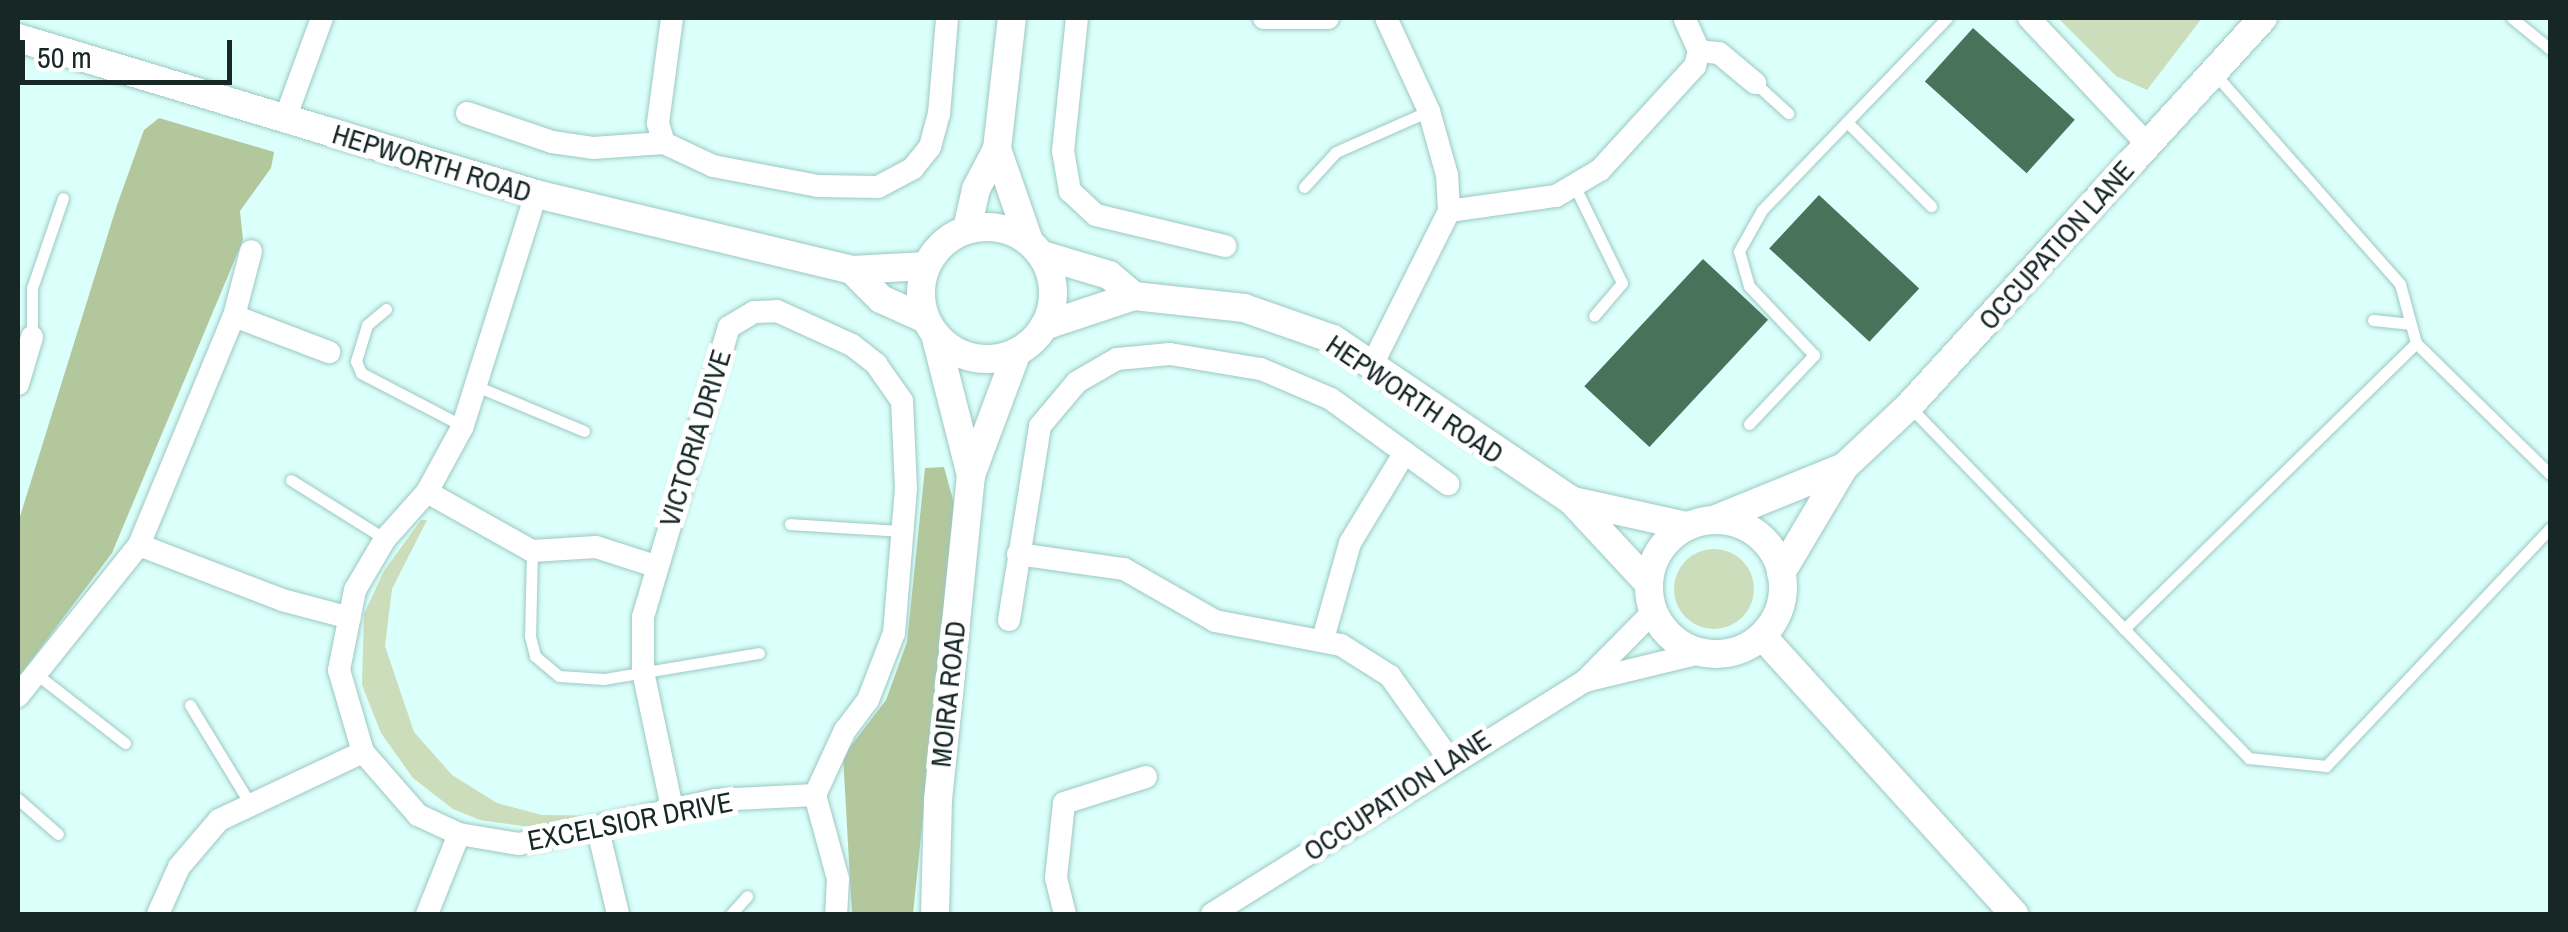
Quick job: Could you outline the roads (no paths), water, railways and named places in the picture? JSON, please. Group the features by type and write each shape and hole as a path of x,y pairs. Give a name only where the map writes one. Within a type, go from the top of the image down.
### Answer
{"street":[{"path":"285,119 322,18"},
{"path":"664,144 658,123 672,18"},
{"path":"466,113 552,142 593,148 664,144 714,166 858,190 898,179 930,147 947,18"},
{"path":"968,229 976,189 997,149 1012,18"},
{"path":"1077,18 1062,151 1070,191 1096,216 1225,246"},
{"path":"1264,18 1328,18"},
{"path":"1372,363 1449,211 1447,176 1429,111 1386,18"},
{"path":"1684,18 1699,50"},
{"path":"2029,18 2148,146"},
{"name":"OCCUPATION LANE","path":"1780,573 1844,467 1909,406 2263,18"},
{"name":"HEPWORTH ROAD","path":"18,38 536,194 852,270 926,266"},
{"path":"1449,211 1514,205 1575,188 1664,103 1699,50"},
{"path":"1699,50 1719,53 1755,83"},
{"path":"997,149 1052,287 1044,326 1017,352 964,355 930,326 926,266 950,237 968,229 1010,230 1035,248"},
{"name":"EXCELSIOR DRIVE","path":"536,194 463,426 428,492 385,539 355,590 339,670 344,703 364,752 418,815 459,834 519,844 598,830 672,808 815,795"},
{"name":"HEPWORTH ROAD","path":"1035,248 1109,275 1134,296"},
{"path":"18,696 139,545 234,316 252,251"},
{"name":"HEPWORTH ROAD","path":"852,270 881,300 930,326"},
{"name":"HEPWORTH ROAD","path":"1044,326 1134,296 1244,308 1333,339 1572,501 1652,597"},
{"name":"VICTORIA DRIVE","path":"672,808 644,672 643,617 729,327 754,312 778,312 852,345 892,385 902,401 906,442 902,530 886,664 815,795"},
{"path":"234,316 329,352"},
{"name":"MOIRA ROAD","path":"930,326 971,475"},
{"path":"18,382 32,337"},
{"name":"MOIRA ROAD","path":"934,914 938,800 971,475 1017,352"},
{"path":"1008,620 1040,426 1077,382 1117,359 1170,354 1261,369 1330,399 1448,484"},
{"path":"1323,639 1350,543 1404,454"},
{"name":"OCCUPATION LANE","path":"1716,519 1844,467"},
{"path":"428,492 532,551 596,546 655,566"},
{"name":"HEPWORTH ROAD","path":"1572,501 1687,526"},
{"path":"1716,519 1746,526 1774,556 1783,592 1763,637 1730,654 1697,654 1585,680 1652,597 1662,545 1687,526 1716,519"},
{"path":"139,545 282,600 350,618"},
{"path":"1018,554 1124,569 1215,621 1323,639 1390,676 1450,760"},
{"path":"1652,597 1680,645 1697,654"},
{"path":"1763,637 2014,914"},
{"name":"OCCUPATION LANE","path":"1212,914 1450,760 1585,680"},
{"path":"158,914 180,867 219,820 249,802 364,752"},
{"path":"1065,914 1056,878 1064,803 1146,777"},
{"path":"815,795 838,879 836,914"},
{"path":"598,830 618,914"},
{"path":"428,914 459,834"}],"lane":[{"path":"1748,424 1814,355 1749,286 1739,251 1762,210 1947,18"},
{"path":"2512,18 2550,50"},
{"path":"2214,72 2400,284 2416,343 2550,474"},
{"path":"1755,83 1788,113"},
{"path":"1304,187 1336,152 1429,111"},
{"path":"1847,122 1931,206"},
{"path":"1575,188 1622,283 1594,316"},
{"path":"32,337 32,288 63,198"},
{"path":"386,309 367,325 356,361 361,373 463,426"},
{"path":"2373,320 2409,324"},
{"path":"2124,628 2416,343"},
{"path":"476,386 584,431"},
{"path":"1909,406 2249,758 2326,766 2550,528"},
{"path":"290,480 385,539"},
{"path":"790,524 902,530"},
{"path":"532,551 535,656 558,676 576,679 644,672 759,653"},
{"path":"35,672 126,744"},
{"path":"190,705 249,802"},
{"path":"18,799 58,834"},
{"path":"731,914 748,896"}]}
